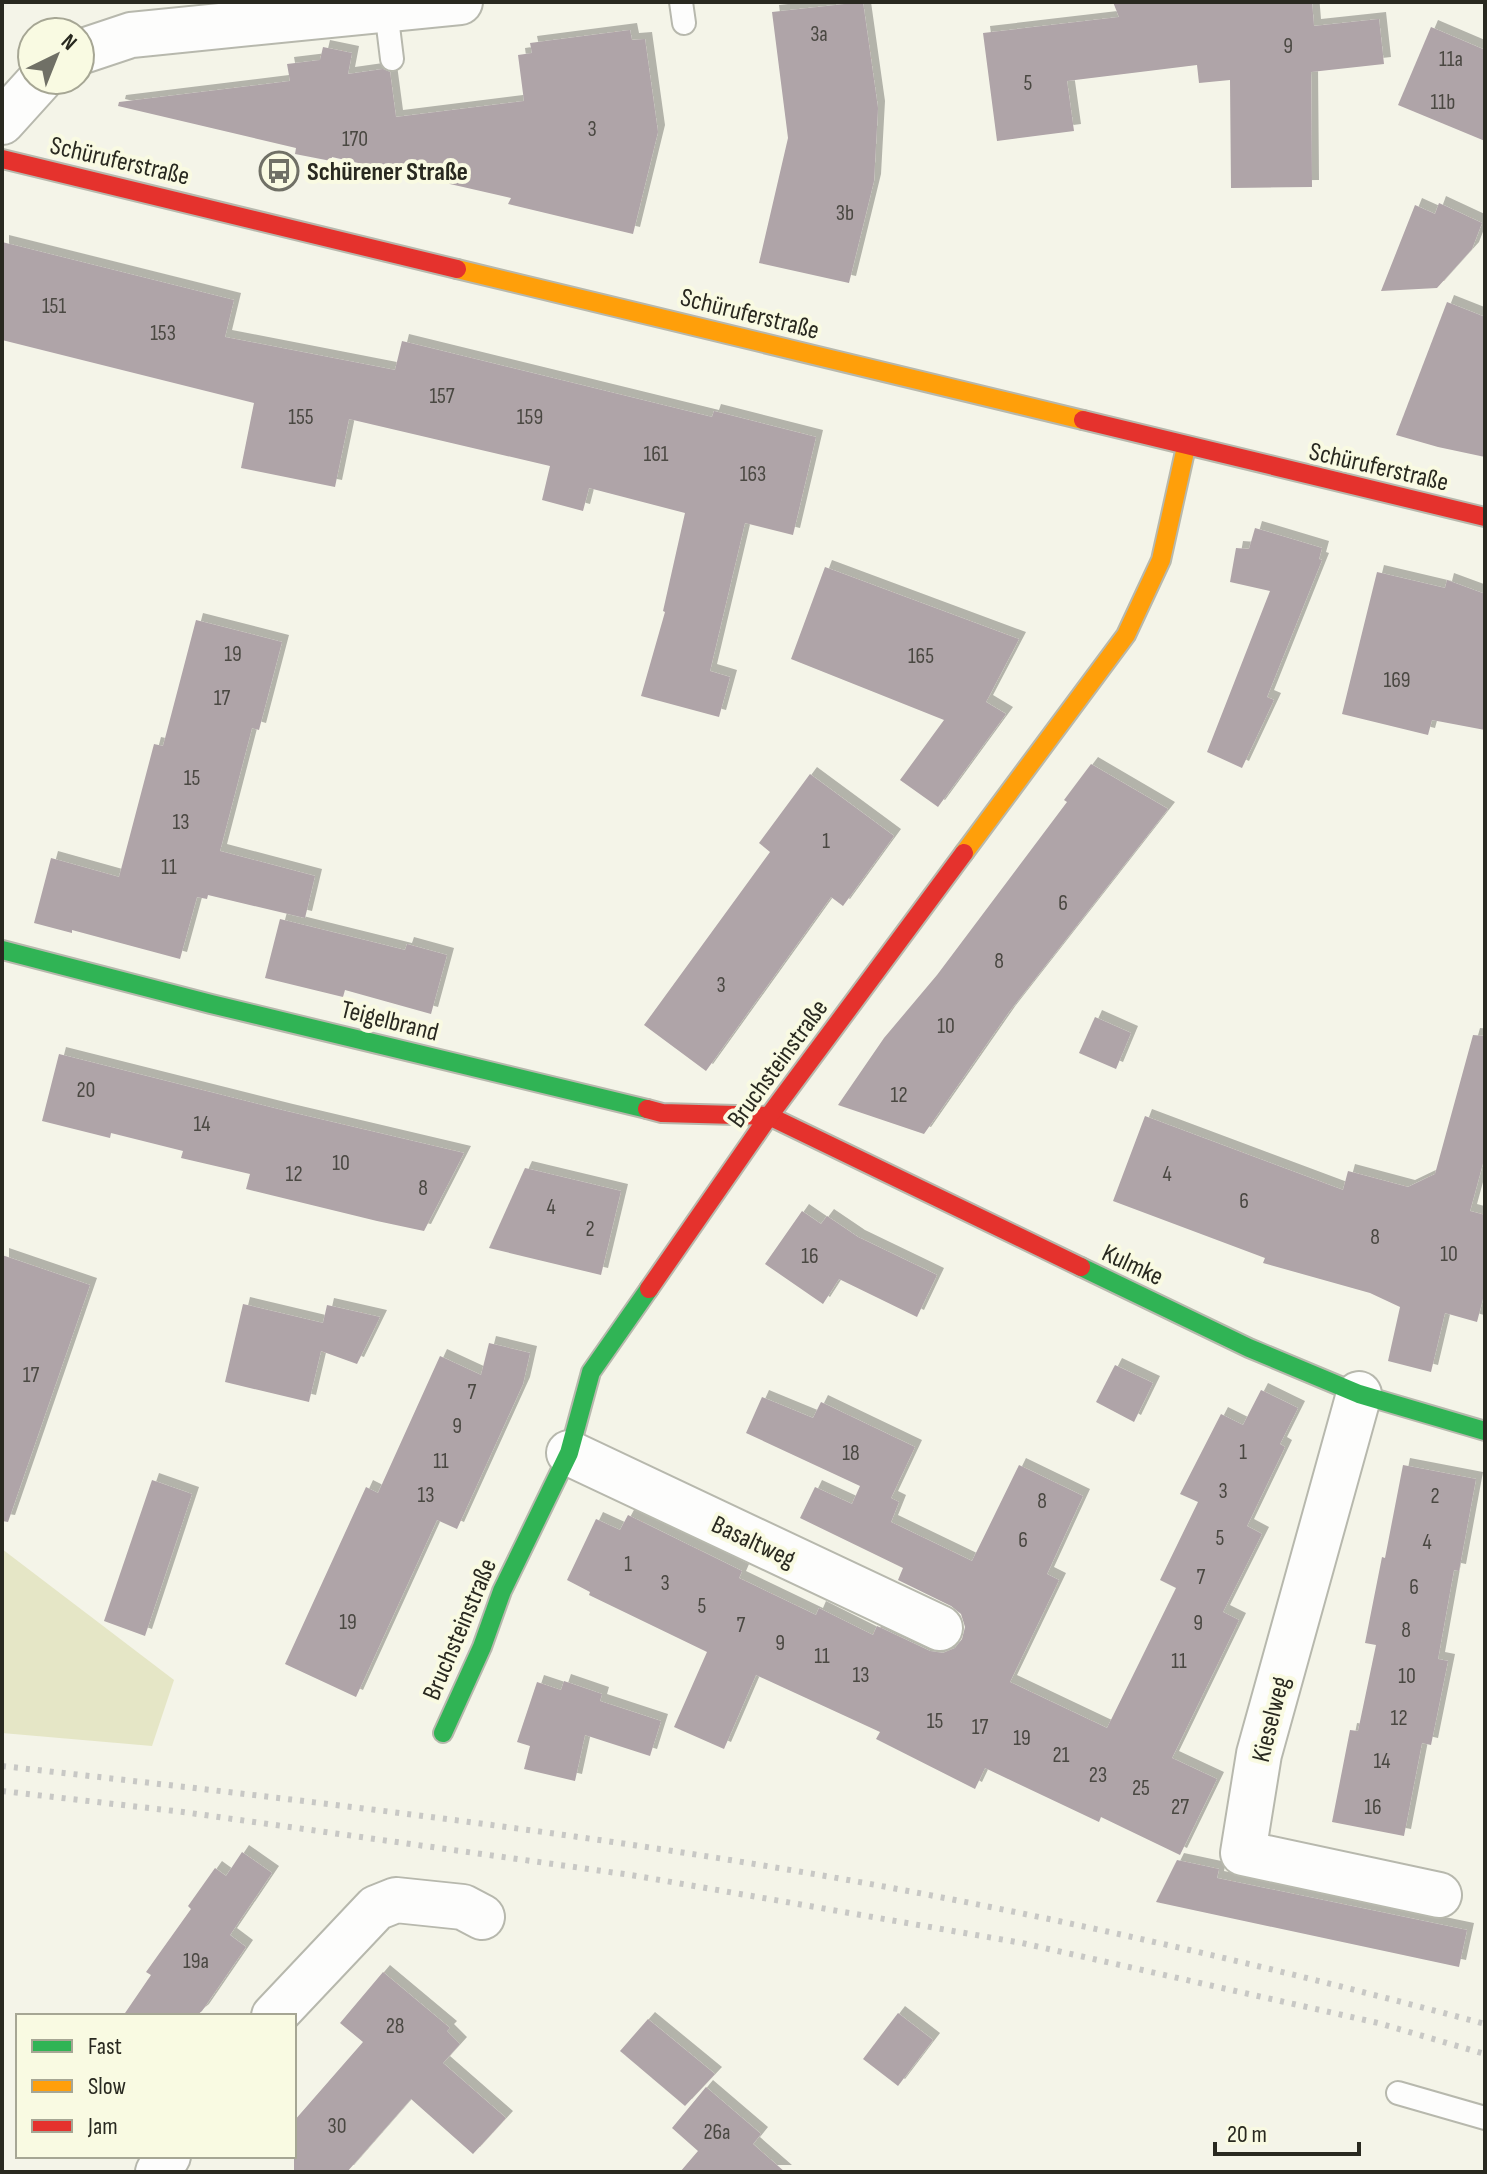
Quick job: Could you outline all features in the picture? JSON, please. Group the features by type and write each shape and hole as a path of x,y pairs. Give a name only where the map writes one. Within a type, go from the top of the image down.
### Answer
{"street":[{"path":"96,47 131,35 460,2"},
{"path":"2,122 26,96"},
{"name":"Schüruferstraße","path":"2,159 1485,517"},
{"name":"Bruchsteinstraße","path":"443,1733 482,1647 502,1591 569,1453 591,1372 769,1116 1126,635 1161,560 1186,447"},
{"name":"Teigelbrand","path":"2,950 662,1113 769,1116"},
{"name":"Kulmke","path":"769,1116 1249,1348 1359,1394 1485,1431"},
{"name":"Kieselweg","path":"1359,1394 1259,1754 1243,1853 1439,1895"},
{"name":"Basaltweg","path":"569,1453 940,1628"},
{"path":"276,2014 376,1908 396,1900 463,1907 482,1917"}],"lane":[{"path":"386,10 392,59"},
{"path":"1398,2093 1485,2118"}],"green space":[{"path":"2,1549 174,1680 152,1746 2,1733"}],"building":[{"path":"863,2 878,108 874,181 849,283 759,263 788,138 772,12"},
{"path":"1113,2 1312,2 1314,26 1379,19 1384,64 1311,72 1312,187 1231,188 1230,80 1199,83 1197,65 1067,81 1074,131 997,141 983,33 1119,17"},
{"path":"1431,27 1485,50 1485,141 1398,105"},
{"path":"630,30 632,40 645,39 658,132 633,234 508,204 511,198 332,157 331,161 295,154 296,148 118,106 119,102 290,81 287,64 320,60 323,47 352,53 348,74 383,69 390,72 396,117 524,101 518,55 532,53 530,43"},
{"path":"1439,203 1482,223 1472,249 1437,288 1381,291 1415,205 1435,214"},
{"path":"2,242 234,300 225,337 395,370 402,341 712,417 714,411 816,437 793,535 745,523 710,671 730,677 719,717 641,696 665,612 685,513 589,488 583,511 542,500 550,466 349,419 335,487 241,468 254,403 2,340"},
{"path":"1447,302 1485,317 1485,457 1396,435"},
{"path":"1255,528 1322,548 1319,559 1322,560 1267,697 1274,700 1242,768 1207,752 1270,591 1230,582 1236,548 1249,549"},
{"path":"825,567 1019,639 986,702 1006,714 938,807 900,780 944,720 791,659"},
{"path":"1377,572 1445,588 1447,580 1485,594 1485,730 1432,720 1428,735 1342,714"},
{"path":"196,620 282,642 259,730 252,728 220,851 315,876 305,918 208,895 207,899 197,897 180,959 34,923 51,858 119,877 154,744 163,746"},
{"path":"1091,764 1168,809 1009,1012 924,1134 838,1105 884,1038 937,975 1067,802 1064,800"},
{"path":"810,774 894,836 843,906 831,897 706,1071 644,1025 770,852 759,843"},
{"path":"280,919 405,950 407,944 447,955 431,1014 345,990 343,997 265,978"},
{"path":"1095,1017 1131,1033 1116,1069 1079,1053"},
{"path":"1473,1035 1485,1036 1485,1156 1470,1211 1485,1215 1485,1291 1477,1322 1445,1313 1431,1372 1388,1361 1400,1307 1370,1293 1263,1263 1265,1258 1113,1201 1145,1116 1343,1190 1348,1171 1408,1187 1435,1174"},
{"path":"59,1054 464,1153 424,1231 246,1189 250,1174 181,1158 183,1151 111,1133 110,1138 42,1121"},
{"path":"525,1168 621,1191 601,1275 489,1248"},
{"path":"802,1211 821,1224 827,1216 858,1237 937,1275 917,1317 839,1279 823,1304 765,1264"},
{"path":"2,1255 90,1285 8,1522 2,1521"},
{"path":"243,1304 323,1323 327,1305 380,1317 357,1364 321,1351 309,1402 225,1382"},
{"path":"489,1343 530,1353 523,1384 457,1529 437,1520 356,1697 285,1664 366,1487 378,1493 440,1356 481,1375"},
{"path":"1115,1365 1153,1383 1134,1422 1096,1402"},
{"path":"1261,1390 1298,1408 1280,1444 1285,1447 1247,1526 1262,1534 1223,1612 1239,1620 1172,1758 1217,1779 1180,1855 1101,1817 1099,1822 985,1768 975,1789 876,1739 880,1732 756,1675 724,1749 674,1727 707,1652 589,1595 590,1592 567,1580 596,1519 620,1530 628,1515 742,1571 739,1578 816,1615 819,1608 873,1635 877,1626 930,1651 943,1653 955,1648 962,1639 965,1627 961,1614 898,1580 903,1568 800,1518 815,1487 852,1504 860,1486 746,1433 762,1397 813,1418 821,1402 915,1447 891,1498 899,1502 891,1522 972,1561 1019,1465 1083,1496 1047,1574 1059,1580 1010,1682 1107,1728 1176,1588 1160,1580 1198,1502 1180,1494 1221,1414 1243,1425"},
{"path":"1403,1465 1476,1479 1459,1571 1454,1570 1438,1659 1448,1661 1431,1745 1422,1743 1404,1836 1332,1822 1350,1730 1358,1731 1376,1645 1365,1643"},
{"path":"152,1480 192,1494 145,1636 104,1621"},
{"path":"564,1681 602,1694 600,1701 661,1721 650,1756 585,1735 575,1781 524,1769 530,1746 517,1742 537,1682 561,1690"},
{"path":"242,1852 272,1873 230,1935 246,1947 202,2011 198,2014 124,2014 151,1975 146,1972 191,1909 188,1906 215,1868 226,1876"},
{"path":"1177,1860 1219,1869 1217,1878 1467,1930 1459,1967 1156,1902"},
{"path":"383,1972 450,2028 447,2031 460,2044 443,2063 506,2118 473,2154 411,2099 347,2172 294,2172 296,2119 363,2042 340,2023"},
{"path":"898,2013 933,2040 898,2086 863,2059"},
{"path":"648,2019 715,2074 685,2106 620,2051"},
{"path":"706,2087 761,2134 753,2144 785,2172 680,2172 698,2151 672,2128"}],"railway":[{"path":"2,1766 464,1821 810,1873 1136,1938 1276,1970 1485,2024"},
{"path":"2,1791 183,1812 631,1875 1022,1943 1378,2023 1485,2054"}],"traffic: fast":[{"path":"2,950 211,1004 647,1109"},
{"path":"1081,1267 1249,1348 1359,1394 1485,1431"},
{"path":"443,1733 482,1647 502,1591 569,1453 591,1372 649,1289"}],"traffic: slow":[{"path":"457,269 1083,420"},
{"path":"964,853 1126,635 1161,560 1186,447"}],"traffic: jam":[{"path":"2,159 457,269"},
{"path":"1083,420 1485,517"},
{"path":"649,1289 769,1116 964,853"},
{"path":"647,1109 662,1113 769,1116 1081,1267"}],"place":[{"name":"Schürener Straße","path":"279,171"}]}
